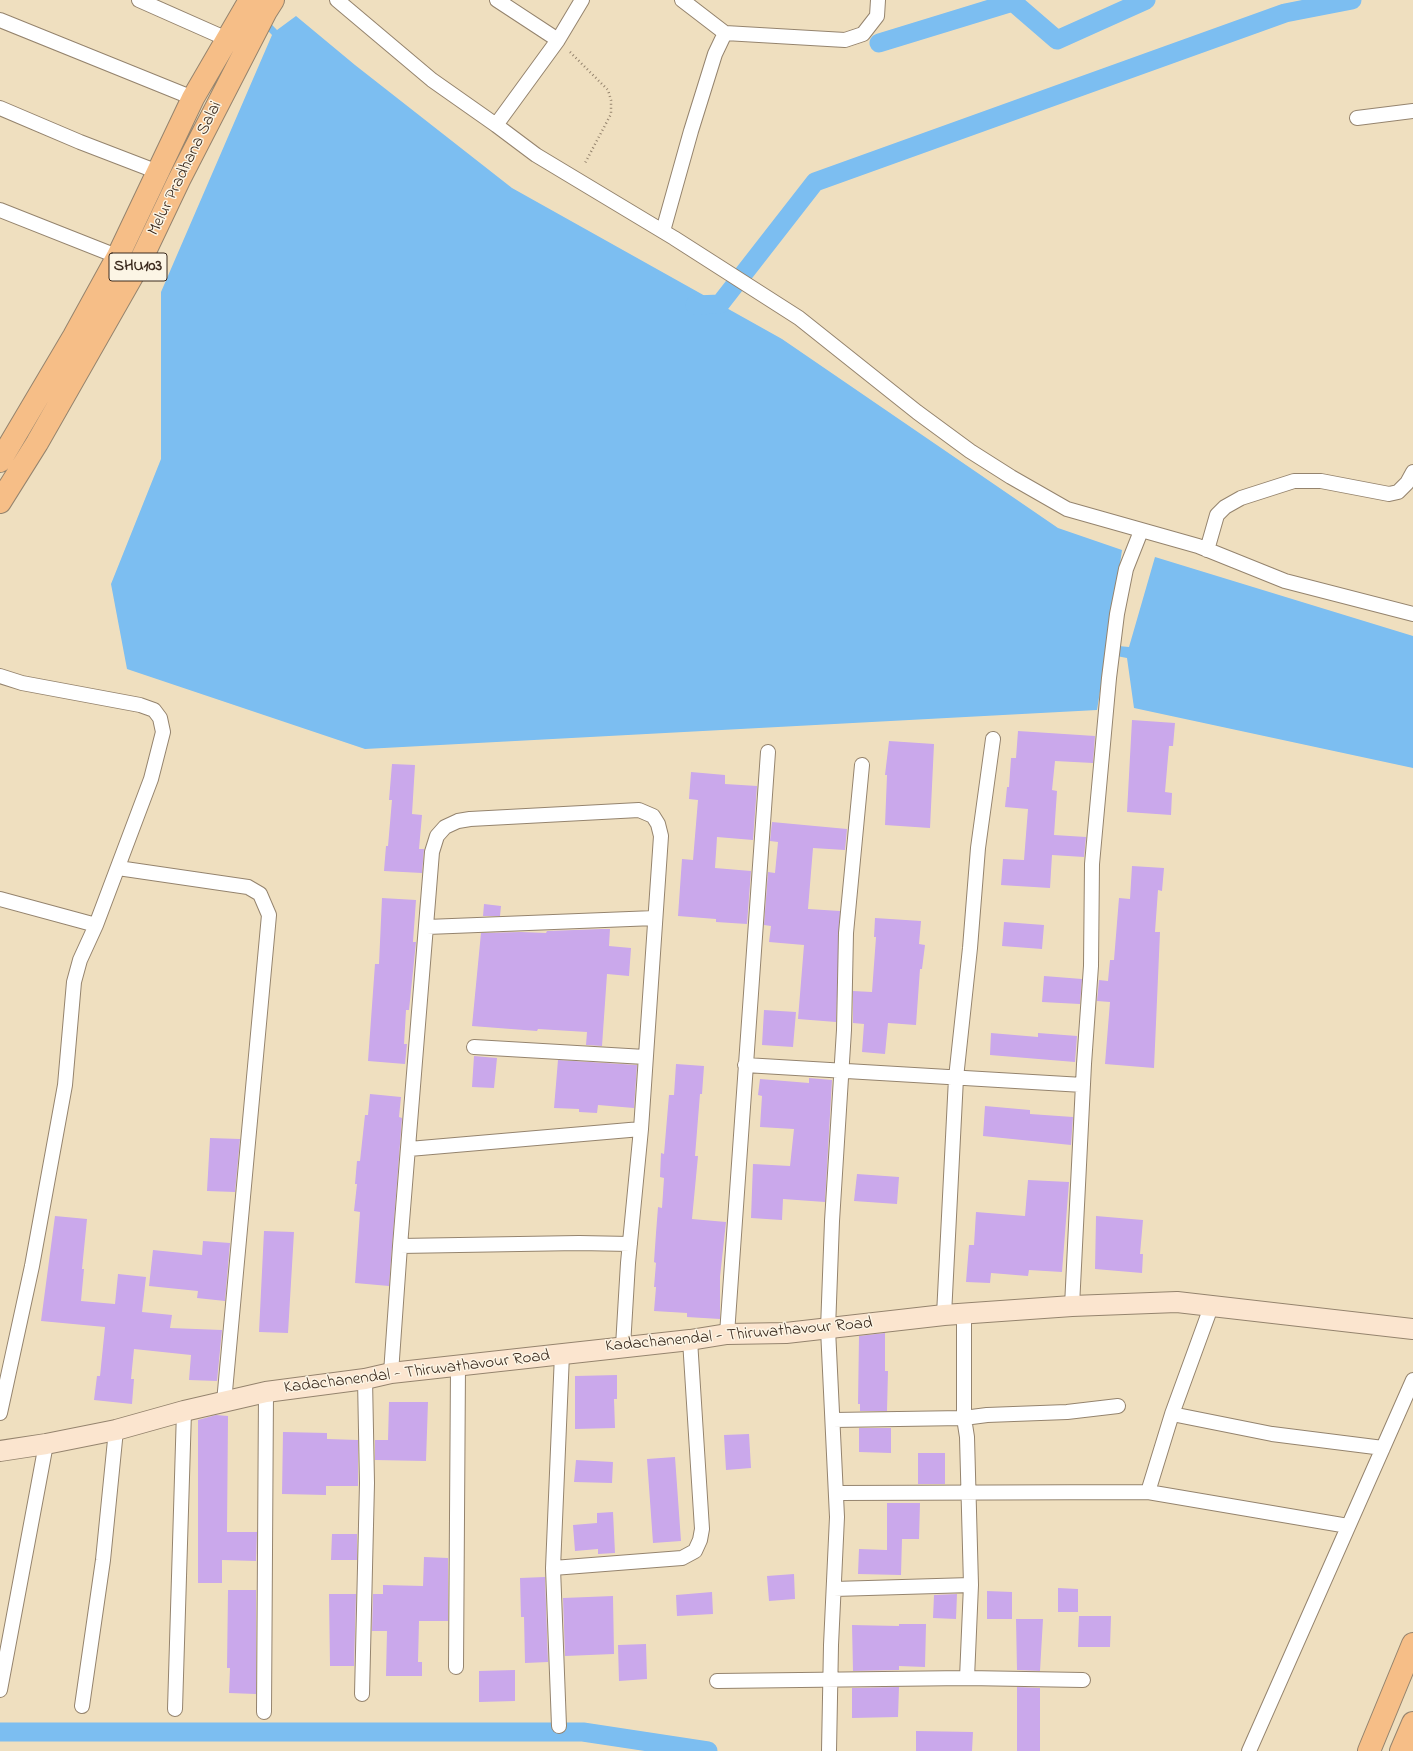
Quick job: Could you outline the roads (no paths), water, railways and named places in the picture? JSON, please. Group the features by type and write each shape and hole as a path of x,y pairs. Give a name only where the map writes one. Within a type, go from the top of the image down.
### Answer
{"main road":[{"name":"Melur Pradhana Salai","path":"0,461 74,336 118,256 193,98 227,39 257,8"},
{"name":"Melur Pradhana Salai","path":"0,502 37,443 139,264 257,8"},
{"name":"Kadachanendal - Thiruvathavour Road","path":"0,1451 46,1444 116,1430 184,1411 266,1392 365,1379 391,1373 623,1346 690,1340 727,1334 786,1333 944,1315 1072,1306 1177,1302 1413,1329"},
{"path":"1369,1751 1413,1644"},
{"path":"1401,1751 1413,1723"}],"street":[{"path":"139,0 227,39"},
{"path":"337,0 432,80 536,155 744,281 799,318 917,412 970,451 999,470 1067,509 1206,550 1285,581 1413,614"},
{"path":"497,0 558,40"},
{"path":"496,125 558,40 582,0"},
{"path":"682,0 724,33 845,40 863,34 878,16 878,0"},
{"path":"0,20 193,98"},
{"path":"663,231 691,131 715,54 724,33"},
{"path":"0,108 158,172"},
{"path":"1357,118 1413,111"},
{"path":"0,210 139,264"},
{"path":"1206,550 1218,515 1225,507 1241,498 1294,481 1321,481 1389,494 1398,492 1407,483 1413,472"},
{"path":"1072,1306 1083,1085 1092,966 1092,864 1109,678 1117,614 1126,569 1141,531"},
{"path":"0,676 22,683 140,705 154,710 160,718 163,732 152,778 96,925 80,960 74,982 65,1085 32,1266 0,1413"},
{"path":"944,1315 956,1078 970,948 978,848 993,739"},
{"path":"727,1334 768,752"},
{"path":"830,1751 837,1493 828,1329 832,1221 841,1070 846,933 862,765"},
{"path":"391,1373 432,852 436,836 445,827 458,821 470,819 639,810 653,816 658,824 661,836 641,1129 630,1244 623,1346"},
{"path":"118,868 248,887 260,894 269,915 224,1402"},
{"path":"0,899 96,925"},
{"path":"427,927 655,918"},
{"path":"474,1047 645,1058"},
{"path":"745,1065 1083,1085"},
{"path":"409,1149 641,1129"},
{"path":"400,1246 579,1242 630,1244"},
{"path":"1148,1492 1172,1414 1211,1307"},
{"path":"964,1314 964,1418 971,1585 967,1678"},
{"path":"553,1568 682,1558 695,1551 700,1540 702,1529 690,1340"},
{"path":"559,1726 553,1568 562,1354"},
{"path":"456,1667 458,1366"},
{"path":"362,1694 368,1483 365,1379"},
{"path":"1249,1751 1413,1380"},
{"path":"264,1712 266,1392"},
{"path":"833,1420 964,1418 987,1415 1067,1412 1118,1406"},
{"path":"175,1709 184,1411"},
{"path":"1172,1414 1272,1434 1383,1448"},
{"path":"82,1706 103,1560 116,1430"},
{"path":"0,1690 46,1444"},
{"path":"837,1493 1148,1492 1348,1526"},
{"path":"834,1590 971,1585"},
{"path":"717,1681 967,1678 1083,1680"}],"water":[{"path":"238,0 248,0 277,30 296,16 355,65 512,188 782,339 1058,528 1122,550 1108,645 1129,647 1155,557 1413,636 1413,768 1134,708 1127,658 1106,654 1097,710 365,749 127,669 111,584 161,459 161,292 272,35"}],"waterway":[{"path":"879,43 1013,2 1057,40 1146,0"},
{"path":"695,305 720,304 815,182 1285,13 1352,0"},
{"path":"0,1732 583,1732 708,1751"}]}
